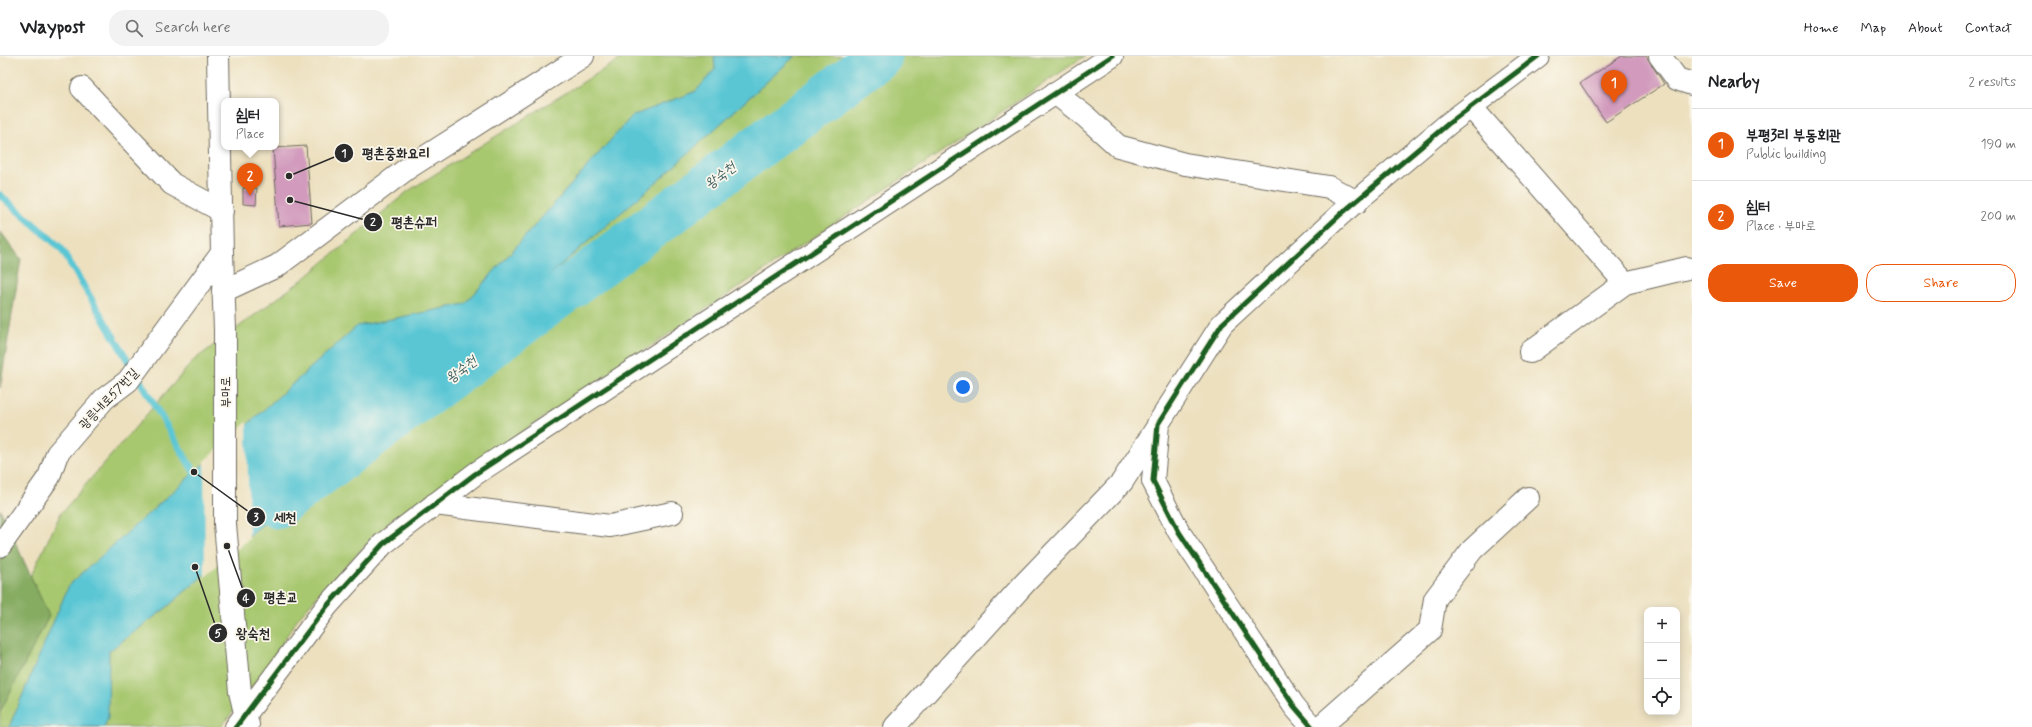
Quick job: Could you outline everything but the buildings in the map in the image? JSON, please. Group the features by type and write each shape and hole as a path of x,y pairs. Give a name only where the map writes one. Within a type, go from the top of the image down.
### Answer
{"street":[{"name":"부마로","path":"218,56 225,329 225,524 244,723"},
{"path":"223,291 277,266 408,168 583,56"},
{"path":"244,723 332,600 383,544 435,504 481,470 1112,56"},
{"path":"895,727 1024,584 1122,482 1222,324 1341,214 1448,124 1538,56"},
{"path":"1660,56 1677,79 1692,84"},
{"path":"82,88 172,184 222,211"},
{"path":"1055,93 1086,116 1118,146 1185,164 1329,187 1357,202"},
{"path":"1471,106 1625,283"},
{"name":"광릉내로57번길","path":"0,546 49,477 57,454 104,399 128,381 222,253"},
{"path":"1530,352 1625,283 1687,268"},
{"path":"1158,424 1153,481 1179,532 1294,706 1312,727"},
{"path":"1320,727 1430,630 1435,600 1472,550 1528,498"},
{"path":"435,504 610,526 672,513"}],"green space":[{"path":"625,56 1085,56 392,519 339,572 298,618 267,667 221,727 0,727 0,640 61,513 194,360 306,277 408,191"},
{"path":"0,231 21,259 0,388"},
{"path":"0,509 49,616 0,712"}],"water":[{"path":"714,56 795,56 660,179 166,608 109,651 108,718 104,727 9,727 69,585 357,326 465,304 632,116 696,91 715,69"}],"pier":[{"path":"247,422 249,539 205,577 204,461"}],"waterway":[{"name":"왕숙천","path":"277,506 880,56"},
{"path":"0,195 61,248 194,472 194,480"}],"cycle path":[{"path":"236,727 327,606 383,544 475,474 1112,56"},
{"path":"1312,727 1294,706 1179,532 1153,481 1158,424 1222,324 1341,214 1448,124 1538,56"}],"place":[{"name":"부평3리 부동회관","path":"1614,103"},
{"name":"평촌중화요리","path":"289,176"},
{"name":"쉼터","path":"250,196"},
{"name":"평촌슈퍼","path":"290,200"},
{"name":"세천","path":"194,472"},
{"name":"평촌교","path":"227,546"},
{"name":"왕숙천","path":"195,567"}]}
